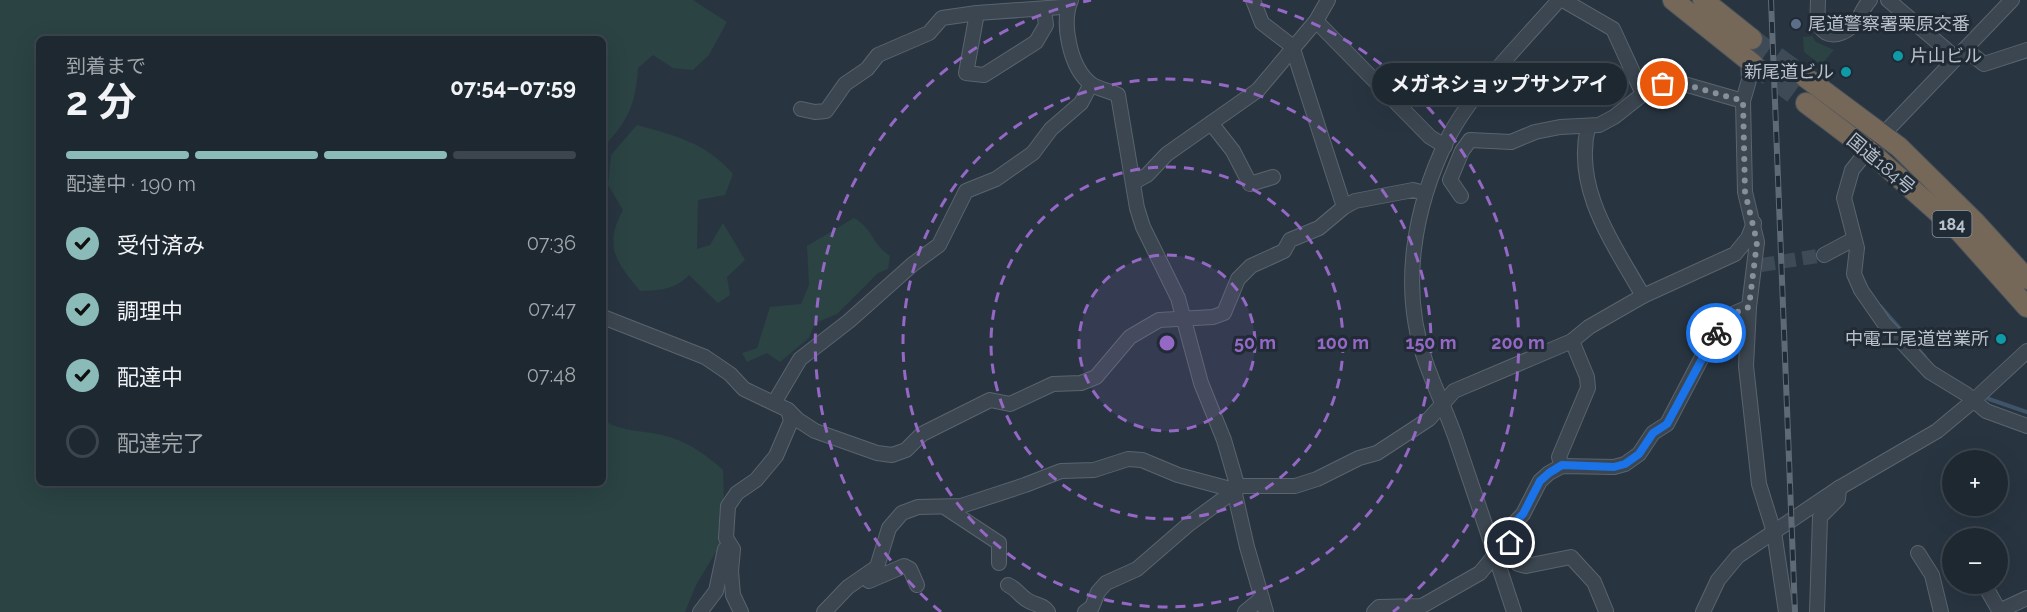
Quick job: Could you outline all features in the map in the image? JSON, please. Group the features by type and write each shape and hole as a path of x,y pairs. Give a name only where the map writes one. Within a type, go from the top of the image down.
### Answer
{"highway":[{"path":"1673,0 1750,62"},
{"path":"1703,0 1752,39"},
{"name":"国道184号","path":"1805,77 1882,134 1974,221 2027,279"},
{"name":"国道184号","path":"1806,103 1868,150 1960,232 2027,307"}],"street":[{"path":"1253,0 1262,22 1294,50 1344,207"},
{"path":"1134,182 1147,175 1167,154 1258,90 1294,50 1316,21 1328,0"},
{"path":"1514,612 1444,405 1426,362 1417,329 1412,284 1414,237 1425,193 1455,127 1489,80 1561,0 1613,29 1643,94"},
{"path":"1818,0 1818,21 1822,29 1828,34 1840,34 1855,23 1870,0"},
{"path":"1888,0 1960,53 1984,64 2027,50"},
{"path":"1905,0 1911,17"},
{"path":"2012,0 1868,150 1852,170 1844,198 1857,248 1854,274 1868,301 1884,323 1929,372 1986,411 2027,426"},
{"path":"801,109 815,112 826,111 845,84 867,69 878,55 929,33 942,18 977,13 1044,10 1065,4 1072,52 1077,68 1091,84 1118,95 1137,208 1143,227 1169,277 1184,317 1201,383 1224,440 1236,481 1234,490 1246,547 1264,605 1245,612"},
{"path":"977,13 966,73 984,75 1036,42 1046,25 1044,10"},
{"path":"1316,21 1430,137 1445,146"},
{"path":"1750,62 1749,80 1743,101 1745,192 1754,223 1758,265 1749,307 1746,366 1757,472 1774,532 1786,612"},
{"path":"774,403 800,359 939,245 966,191 996,179 1033,153 1051,129 1081,103 1091,84"},
{"path":"1455,127 1470,140 1511,142 1535,132 1560,127 1588,127 1614,117 1643,94 1663,84 1684,84 1743,101"},
{"path":"1211,123 1233,151 1250,184 1273,177"},
{"path":"1588,127 1584,166 1593,201 1605,229 1644,296"},
{"path":"1461,196 1450,180 1462,150 1470,140"},
{"path":"606,318 705,357 730,374 744,389 788,410 815,431 877,453 892,455 906,450 922,434 990,400 1010,404 1053,384 1081,383 1096,377 1130,337 1159,320 1213,317 1224,313 1238,279 1251,266 1284,251 1290,240 1319,228 1344,207 1355,201 1413,190 1425,193"},
{"path":"1085,612 1092,607 1098,592 1106,583 1137,569 1189,524 1240,486 1295,486 1317,479 1359,458 1377,453 1429,419 1444,405 1454,391 1572,341 1589,327 1644,296 1736,254 1748,238 1754,223"},
{"path":"1824,255 1854,239"},
{"path":"1606,611 1594,582 1571,557 1526,566 1518,564 1506,532 1523,514 1540,481 1562,465 1614,467 1625,464 1639,454 1653,433 1667,424 1704,352 1718,330 1730,315 1749,307"},
{"path":"1562,465 1559,458 1588,388 1572,341"},
{"path":"1703,612 1719,580 1738,556 1839,488 1936,431 1973,401 2027,351"},
{"path":"700,612 716,591 726,538 729,506 737,493 756,480 776,456 791,421 788,410"},
{"path":"824,612 877,567 889,528 902,513 918,507 946,508 1025,485 1061,471 1094,470 1128,459 1142,460 1178,475 1234,490"},
{"path":"1817,612 1820,517 1838,499 1839,488"},
{"path":"946,508 999,543 999,563"},
{"path":"726,538 733,549 731,571 733,595 741,612"},
{"path":"1374,612 1379,607 1422,606 1480,573 1494,553 1510,543"},
{"path":"1918,553 1932,575 1941,612"},
{"path":"843,594 904,566 910,569 917,585"},
{"path":"1008,585 1017,589 1029,602 1045,607 1048,612"},
{"path":"1990,594 2000,611 2027,598"}],"green space":[{"path":"0,0 693,0 727,22 709,55 693,70 673,68 653,55 638,68 633,102 625,120 606,144 606,36 36,36 36,486 606,486 606,422 624,429 662,435 687,444 723,470 725,537 696,585 685,612 0,612"},
{"path":"1812,36 1816,42 1834,50 1821,65 1804,52 1803,37"},
{"path":"637,125 701,147 733,174 725,195 698,200 697,249 710,245 723,223 745,260 727,277 730,295 718,303 689,275 678,284 667,288 640,291 619,262 613,244 617,223 623,210 608,185 611,155"},
{"path":"854,218 890,256 888,269 878,273 837,314 815,323 809,338 780,362 767,353 747,362 742,353 757,348 770,307 801,304 809,285 807,246"}],"waterway":[{"path":"1880,306 1925,357"},
{"path":"1989,399 2027,412"}],"tunnel":[{"path":"1752,39 1805,77"},
{"path":"1753,64 1806,103"},
{"path":"1761,265 1824,255"}],"railway":[{"path":"1771,0 1795,612"}],"way so far":[{"path":"1663,84 1684,84 1743,101 1745,192 1757,242 1755,266 1749,307 1730,315 1716,333"}],"place":[{"name":"尾道警察署栗原交番","path":"1796,24"},
{"name":"片山ビル","path":"1898,56"},
{"name":"新尾道ビル","path":"1846,72"},
{"name":"メガネショップサンアイ","path":"1663,84"},
{"name":"中電工尾道営業所","path":"2001,339"}],"route":[{"path":"1510,543 1506,532 1523,514 1540,481 1549,473 1562,465 1614,467 1625,464 1639,454 1653,433 1667,424 1716,333"}]}
